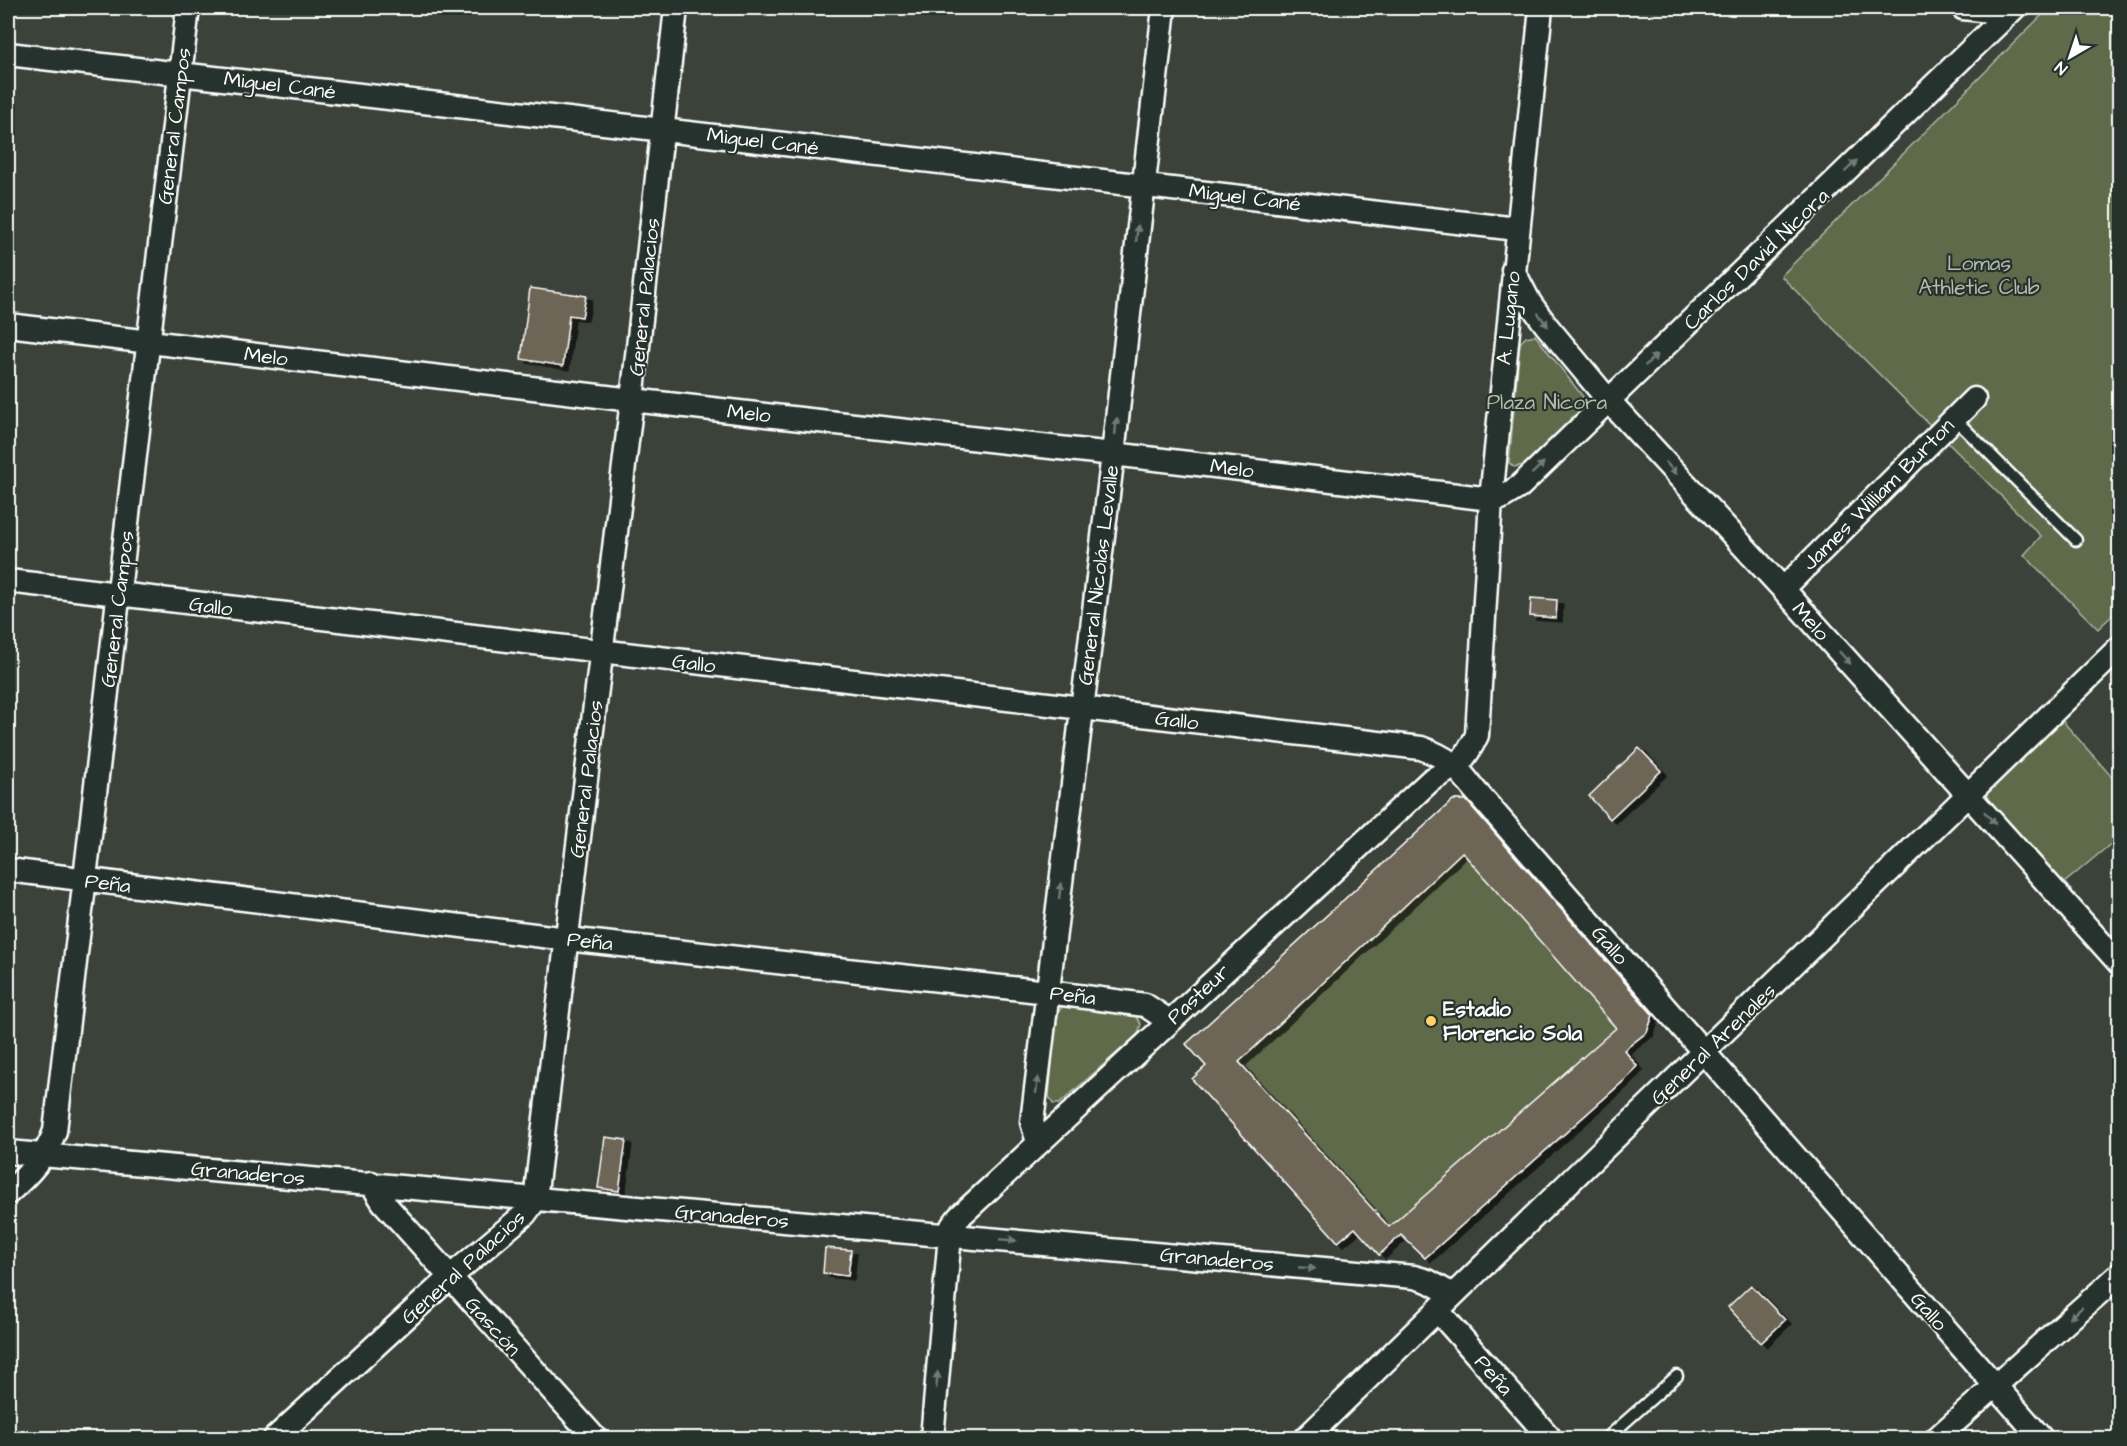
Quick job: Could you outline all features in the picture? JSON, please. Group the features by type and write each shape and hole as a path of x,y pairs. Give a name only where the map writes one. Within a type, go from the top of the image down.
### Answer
{"street":[{"name":"General Campos","path":"8,1194 43,1155 55,1131 188,8"},
{"name":"General Palacios","path":"275,1438 450,1278 525,1214 535,1200 633,400 676,8"},
{"name":"General Nicolás Levalle","path":"1038,1142 1032,1122 1113,454 1164,8"},
{"name":"A. Lugano","path":"1457,766 1469,752 1477,735 1491,499 1541,8"},
{"path":"1963,8 2011,10"},
{"name":"Carlos David Nicora","path":"1491,499 1501,498 1519,487 2011,10"},
{"name":"Miguel Cané","path":"8,54 1518,229"},
{"name":"Melo","path":"1513,270 1530,303 1546,325 1609,401 1783,589 2120,964"},
{"name":"Melo","path":"8,325 1491,499"},
{"name":"James William Burton","path":"1783,589 1974,399"},
{"name":"Gallo","path":"8,582 1421,748 1436,753 1457,766 1473,788 2042,1438"},
{"name":"General Arenales","path":"1306,1438 2120,647"},
{"name":"Pasteur","path":"950,1235 952,1226 959,1217 1169,1020 1431,780 1457,766"},
{"name":"Peña","path":"8,870 567,939 1048,992 1145,1005 1169,1020"},
{"name":"Granaderos","path":"8,1152 1414,1277 1428,1281 1446,1303"},
{"name":"Gascón","path":"371,1183 383,1202 595,1438"},
{"path":"932,1438 950,1235"},
{"path":"1937,1438 2120,1274"},
{"name":"Peña","path":"1446,1303 1550,1438"}],"lane":[{"path":"1954,418 2076,540"},
{"path":"1607,1438 1677,1376"}],"green space":[{"name":"Lomas Athletic Club","path":"2049,8 2119,8 2120,608 2098,629 2024,555 2041,536 1781,276"},
{"name":"Plaza Nicora","path":"1535,335 1587,402 1586,410 1524,465 1514,467 1509,463 1520,343 1526,337"},
{"path":"2059,717 2119,785 2119,837 2057,889 1976,797"},
{"name":"Estadio Florencio Sola","path":"1453,800 1469,800 1655,1011 1647,1032 1624,1050 1637,1066 1627,1078 1425,1258 1401,1235 1379,1255 1355,1228 1338,1242 1192,1079 1206,1066 1186,1044"},
{"path":"1069,1003 1134,1014 1141,1024 1138,1034 1059,1104 1053,1104 1049,1096 1056,1018 1061,1008"}],"building":[{"path":"530,288 586,296 582,317 569,315 563,366 521,359"},
{"path":"1531,598 1557,600 1556,618 1530,616"},
{"path":"1639,748 1661,771 1610,819 1589,796"},
{"path":"1453,800 1466,800 1653,1015 1647,1032 1624,1050 1637,1066 1627,1078 1425,1258 1401,1235 1379,1255 1355,1228 1338,1242 1192,1079 1206,1066 1186,1044","holes":["1462,852 1616,1028 1389,1227 1239,1062"]},
{"path":"605,1137 626,1140 619,1191 598,1188"},
{"path":"825,1248 851,1250 848,1276 823,1273"},
{"path":"1751,1285 1785,1320 1761,1343 1728,1307"}],"place":[{"name":"Estadio Florencio Sola","path":"1431,1021"}]}
